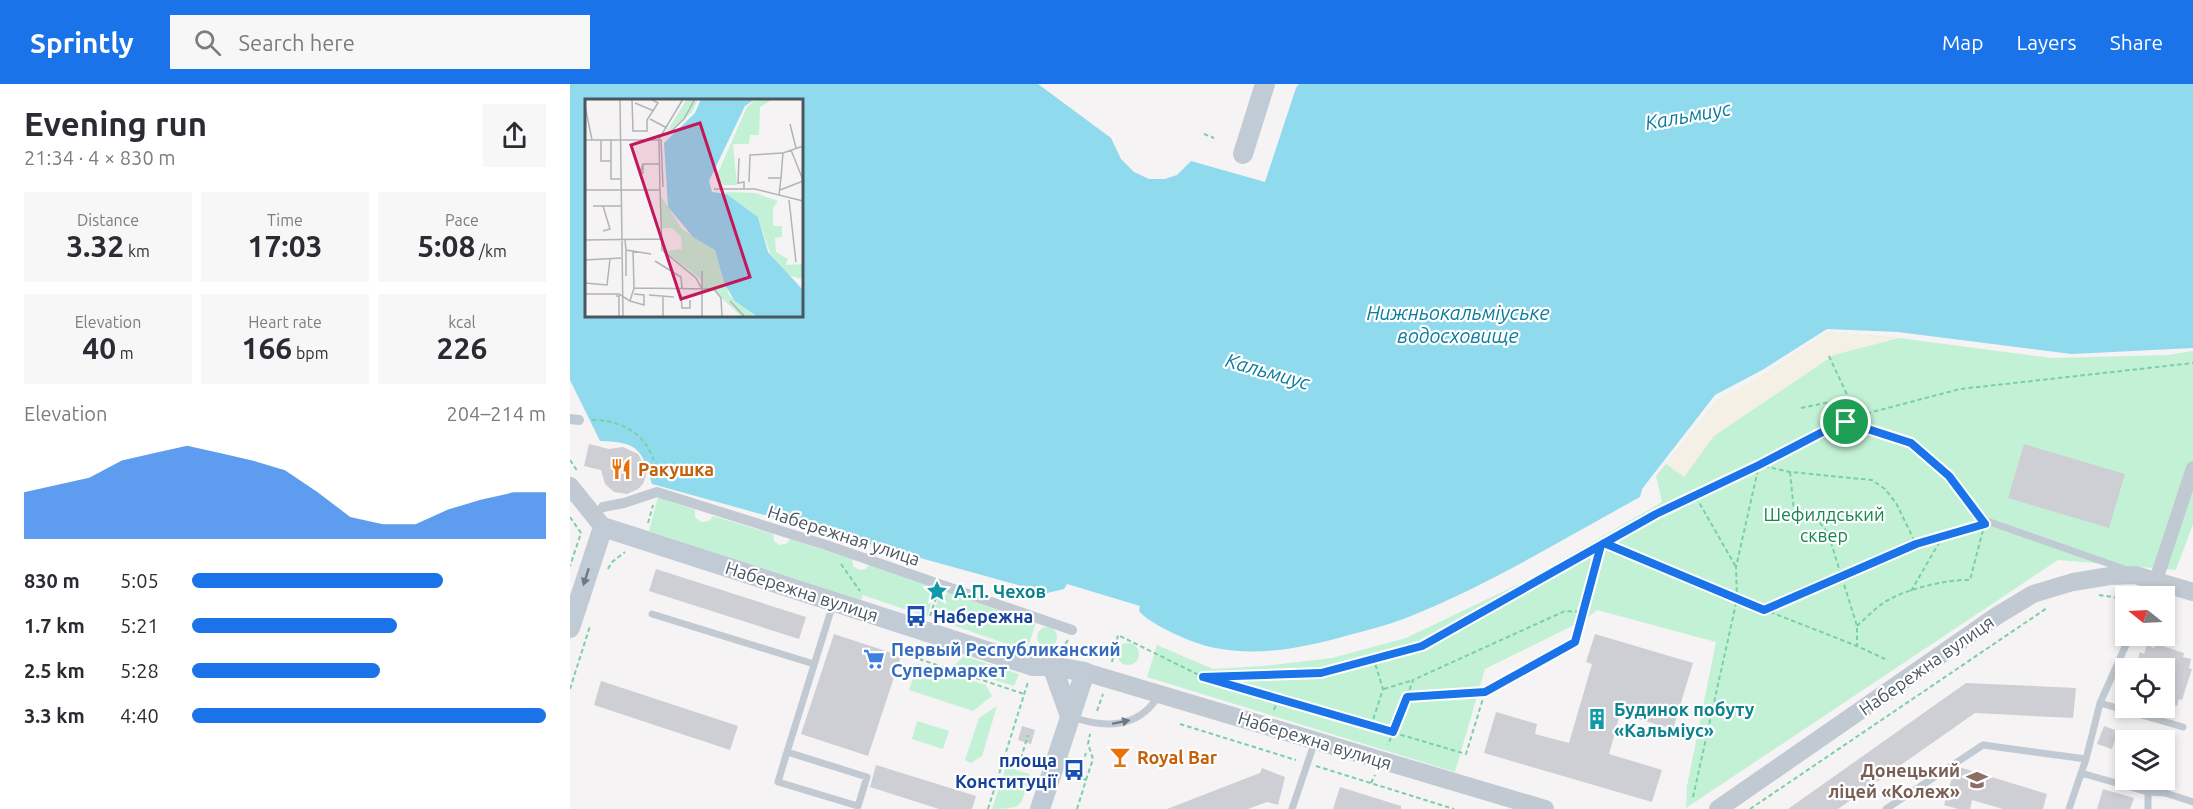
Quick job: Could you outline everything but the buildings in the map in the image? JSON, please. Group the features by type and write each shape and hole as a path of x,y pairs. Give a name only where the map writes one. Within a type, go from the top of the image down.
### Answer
{"main road":[{"path":"1243,154 1265,84"},
{"path":"570,628 603,527"},
{"name":"Набережна вулиця","path":"603,527 834,601 1085,672"},
{"path":"1048,661 1070,716"},
{"path":"1040,809 1085,672"}],"street":[{"path":"2156,580 2193,468"},
{"path":"570,486 603,527"},
{"path":"603,507 624,503 657,490"},
{"name":"Набережная улица","path":"657,490 1072,630"},
{"name":"Набережна вулиця","path":"1718,809 1998,615 2033,594 2073,582 2134,575 2193,591"},
{"name":"Набережна вулиця","path":"1085,672 1545,809"}],"lane":[{"path":"1984,520 2156,580 2153,586"},
{"path":"787,752 867,777 862,808 778,782 787,752 814,664 834,601"},
{"path":"652,614 814,664"},
{"path":"2069,809 2086,759 2100,704 2126,646"},
{"path":"1070,716 1093,724 1127,722 1164,695"},
{"path":"2100,704 2183,728"},
{"path":"1292,809 1315,741"},
{"path":"1886,809 1983,745 2086,759"},
{"path":"2081,773 2193,802"},
{"path":"2148,792 2148,809"}],"path":[{"path":"1204,134 1214,138"},
{"path":"1829,356 1857,416"},
{"path":"1203,677 1321,673 1422,646 1656,514 1857,416 1959,389 2193,363"},
{"path":"1801,408 1849,398"},
{"path":"574,419 606,420 624,427 640,437 654,456 657,490 640,549 623,553 612,562 608,570"},
{"path":"1846,422 1911,443 1949,476 1984,520"},
{"path":"1759,465 1790,472 1872,480 1885,489 1896,502 1916,544"},
{"path":"1693,797 1737,599 1736,567 1759,465"},
{"path":"1790,472 1794,511 1820,523 1828,532 1857,626 1857,646"},
{"path":"1696,496 1736,567"},
{"path":"570,517 581,532 570,566"},
{"path":"1764,610 1916,544 1985,524 1970,580 1957,579 1911,591 1886,601 1857,626"},
{"path":"1911,591 1943,536"},
{"path":"1603,544 1885,659"},
{"path":"1407,697 1485,692 1575,642 1603,544"},
{"path":"2092,594 2115,597"},
{"path":"1750,809 2051,605"},
{"path":"1383,689 1413,680 1565,611 1582,612"},
{"path":"570,689 591,624"},
{"path":"988,809 1024,694 1048,661 1064,647 1072,630"},
{"path":"1077,809 1093,759 1088,744 1118,635 1203,677 1466,754 1485,692"},
{"path":"916,658 1024,694"},
{"path":"1371,726 1383,689 1374,659"},
{"path":"1393,732 1413,680"},
{"path":"1004,760 1019,765 1028,735"},
{"path":"1086,753 1078,776 1086,780"}],"green space":[{"name":"Шефилдський сквер","path":"1827,332 1899,338 2052,358 2168,355 2193,351 2193,524 2176,570 2058,560 1686,808 1687,786 1716,642 1597,610 1586,619 1485,669 1455,772 1147,677 1157,645 1213,669 1332,658 1406,638 1529,579 1662,502 1656,476 1718,400 1756,380"},
{"path":"658,497 695,510 695,517 701,522 709,521 713,516 773,534 774,541 779,545 786,544 790,539 852,559 853,566 859,570 866,569 869,565 930,585 929,591 933,597 927,617 863,595 861,600 649,531"},
{"path":"948,592 1008,614 1012,625 1020,625 1026,619 1036,622 1027,651 932,618 938,599"},
{"path":"1043,627 1051,627 1057,633 1057,641 1051,647 1043,647 1037,641 1037,633"},
{"path":"1128,643 1136,646 1139,654 1136,662 1128,665 1120,662 1117,654 1120,646"},
{"path":"964,656 1019,674 1014,686 952,667"},
{"path":"918,664 986,685 992,696 973,711 909,690"},
{"path":"997,706 982,756 971,763 965,760 979,718"},
{"path":"917,721 949,731 943,749 912,739"},
{"path":"1006,767 1030,774 1023,799 1017,806 1011,808 992,809"}],"sand":[{"path":"1827,332 1899,338 1834,355 1714,436 1684,477 1666,464 1718,400 1756,380"}],"water":[{"name":"Нижньокальміуське водосховище","path":"570,84 1038,84 1111,138 1121,159 1134,172 1149,179 1165,179 1177,175 1191,161 1265,182 1299,84 2193,84 2193,348 2072,354 1898,332 1827,329 1764,369 1715,395 1642,489 1640,497 1466,592 1406,618 1306,646 1241,651 1219,649 1198,643 1152,622 1139,611 1140,606 1067,584 1064,589 1047,593 652,484 645,463 636,450 623,443 600,441 570,380"}],"place":[{"name":"Ракушка","path":"621,469"},
{"name":"А.П. Чехов","path":"937,591"},
{"name":"Набережна","path":"916,616"},
{"name":"Первый Республиканский Супермаркет","path":"874,659"},
{"name":"Будинок побуту «Кальміус»","path":"1597,719"},
{"name":"Royal Bar","path":"1120,757"},
{"name":"площа Конституції","path":"1074,770"},
{"name":"Донецький ліцей «Колеж»","path":"1977,780"}],"route":[{"path":"1846,422 1656,514 1422,646 1321,673 1203,677 1393,732 1407,697 1485,692 1575,642 1582,612 1601,545 1604,543 1737,599 1764,610 1916,544 1985,524 1949,476 1911,443 1846,422"}],"water label":[{"name":"Кальмиус","path":"1688,115"},
{"name":"Кальмиус","path":"1268,371"}]}
